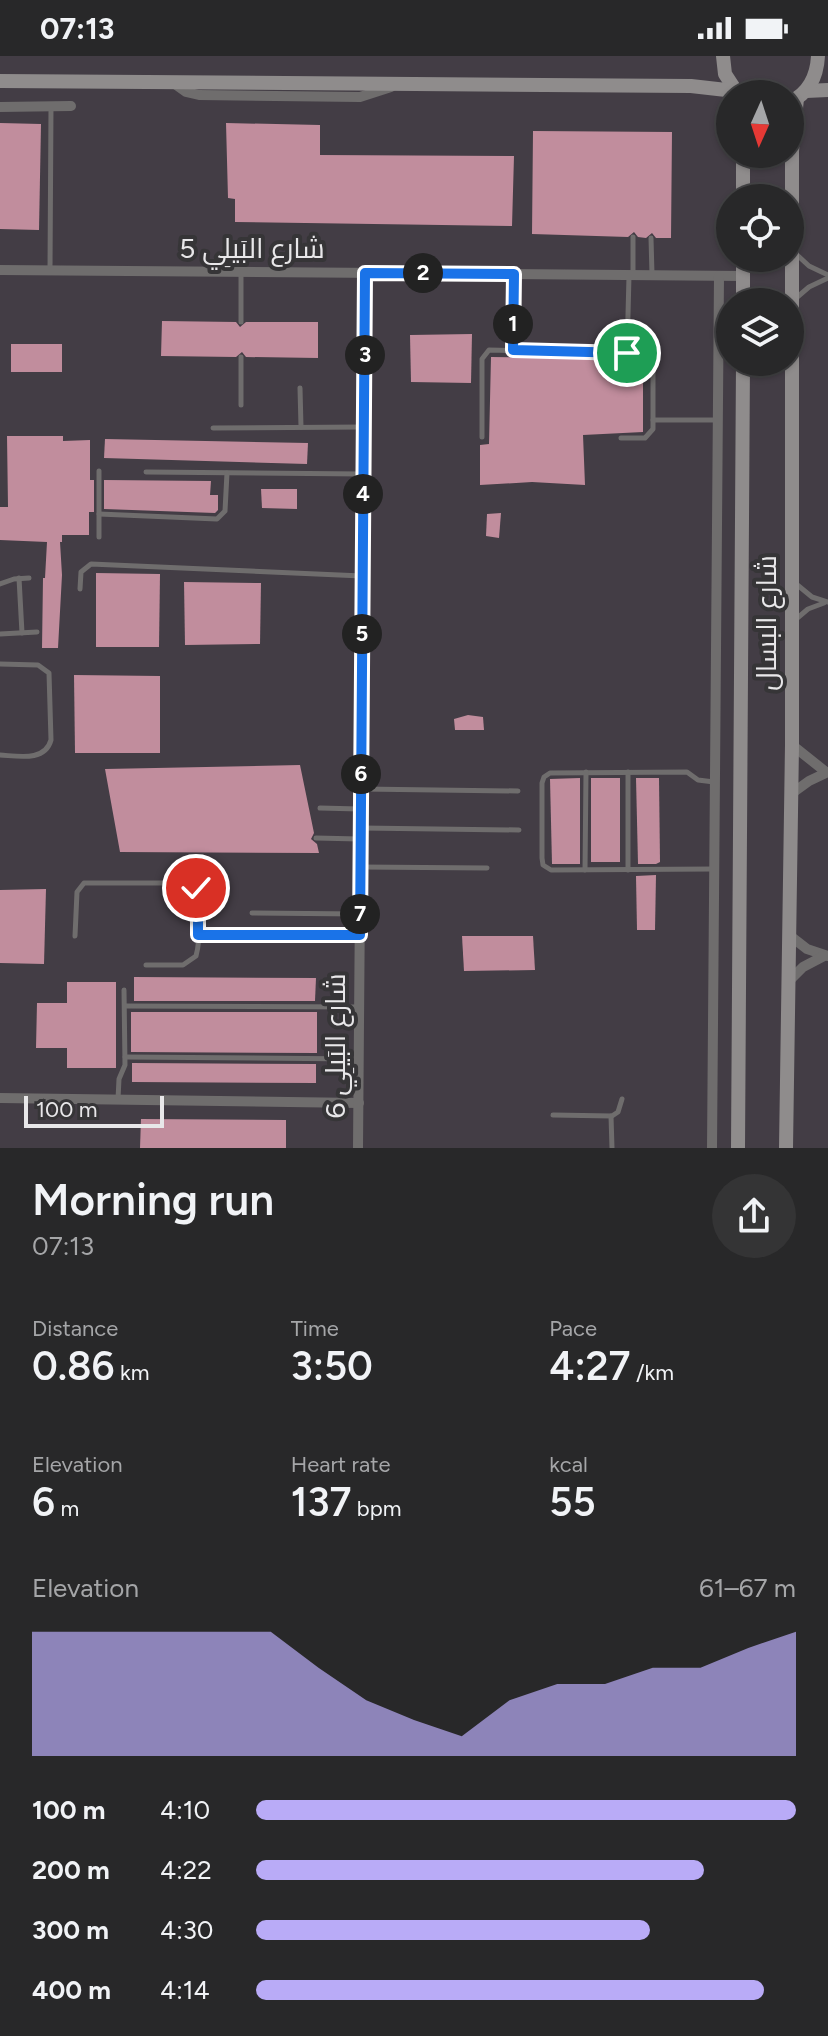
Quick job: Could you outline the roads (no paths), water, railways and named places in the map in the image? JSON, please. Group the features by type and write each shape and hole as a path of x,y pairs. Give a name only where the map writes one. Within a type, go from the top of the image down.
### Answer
{"street":[{"path":"723,56 725,74 729,80"},
{"name":"شارع البسال","path":"804,90 815,76 818,56"},
{"path":"0,81 691,86 716,89"},
{"path":"804,96 828,90"},
{"path":"0,107 71,106"},
{"name":"شارع البَيلِي 5","path":"0,270 743,276"},
{"path":"743,272 743,288"},
{"name":"شارع البَيلِي 6","path":"358,1148 365,273"},
{"path":"712,1148 719,276"},
{"name":"شارع البسال","path":"738,1148 743,376"},
{"name":"شارع البسال","path":"786,1148 792,745 792,376"},
{"path":"791,794 827,772 792,745"},
{"path":"789,935 807,949 826,956"},
{"path":"788,982 803,967 826,956"},
{"path":"0,1098 359,1103"}],"lane":[{"path":"50,270 51,107"},
{"path":"627,353 633,237"},
{"path":"651,238 652,275"},
{"path":"804,263 828,277"},
{"path":"241,272 241,322"},
{"path":"513,350 514,274"},
{"path":"804,292 828,277"},
{"path":"482,437 482,359 489,350 646,354 653,361 653,429 641,439 621,438"},
{"path":"241,357 241,405"},
{"path":"300,388 301,427"},
{"path":"653,420 718,420"},
{"path":"213,428 364,427"},
{"path":"99,471 99,537"},
{"path":"146,472 364,474"},
{"path":"99,514 217,519 225,511 227,473"},
{"path":"80,589 83,569 94,564 363,576"},
{"path":"792,577 806,593 828,602"},
{"path":"19,578 22,633"},
{"path":"0,584 29,578"},
{"path":"792,623 808,609 828,602"},
{"path":"0,634 37,632"},
{"path":"0,664 38,665 47,669 51,709 51,740 45,753 36,756 0,755"},
{"path":"714,869 551,870 543,865 542,783 550,773 586,772 687,772 701,781 715,782"},
{"path":"585,870 586,772"},
{"path":"628,772 628,870"},
{"path":"361,789 518,791"},
{"path":"320,808 361,809"},
{"path":"316,838 361,833 519,830"},
{"path":"360,867 487,868"},
{"path":"75,936 77,892 81,885 92,882 189,883 196,888 198,895 198,951 188,963 146,965"},
{"path":"252,913 360,914"},
{"path":"198,935 360,935"},
{"path":"118,1100 119,1079 125,1065 124,990"},
{"path":"125,1006 359,1007"},
{"path":"125,1057 359,1059"},
{"path":"553,1115 611,1116 618,1112 622,1099"},
{"path":"611,1116 612,1148"}]}
